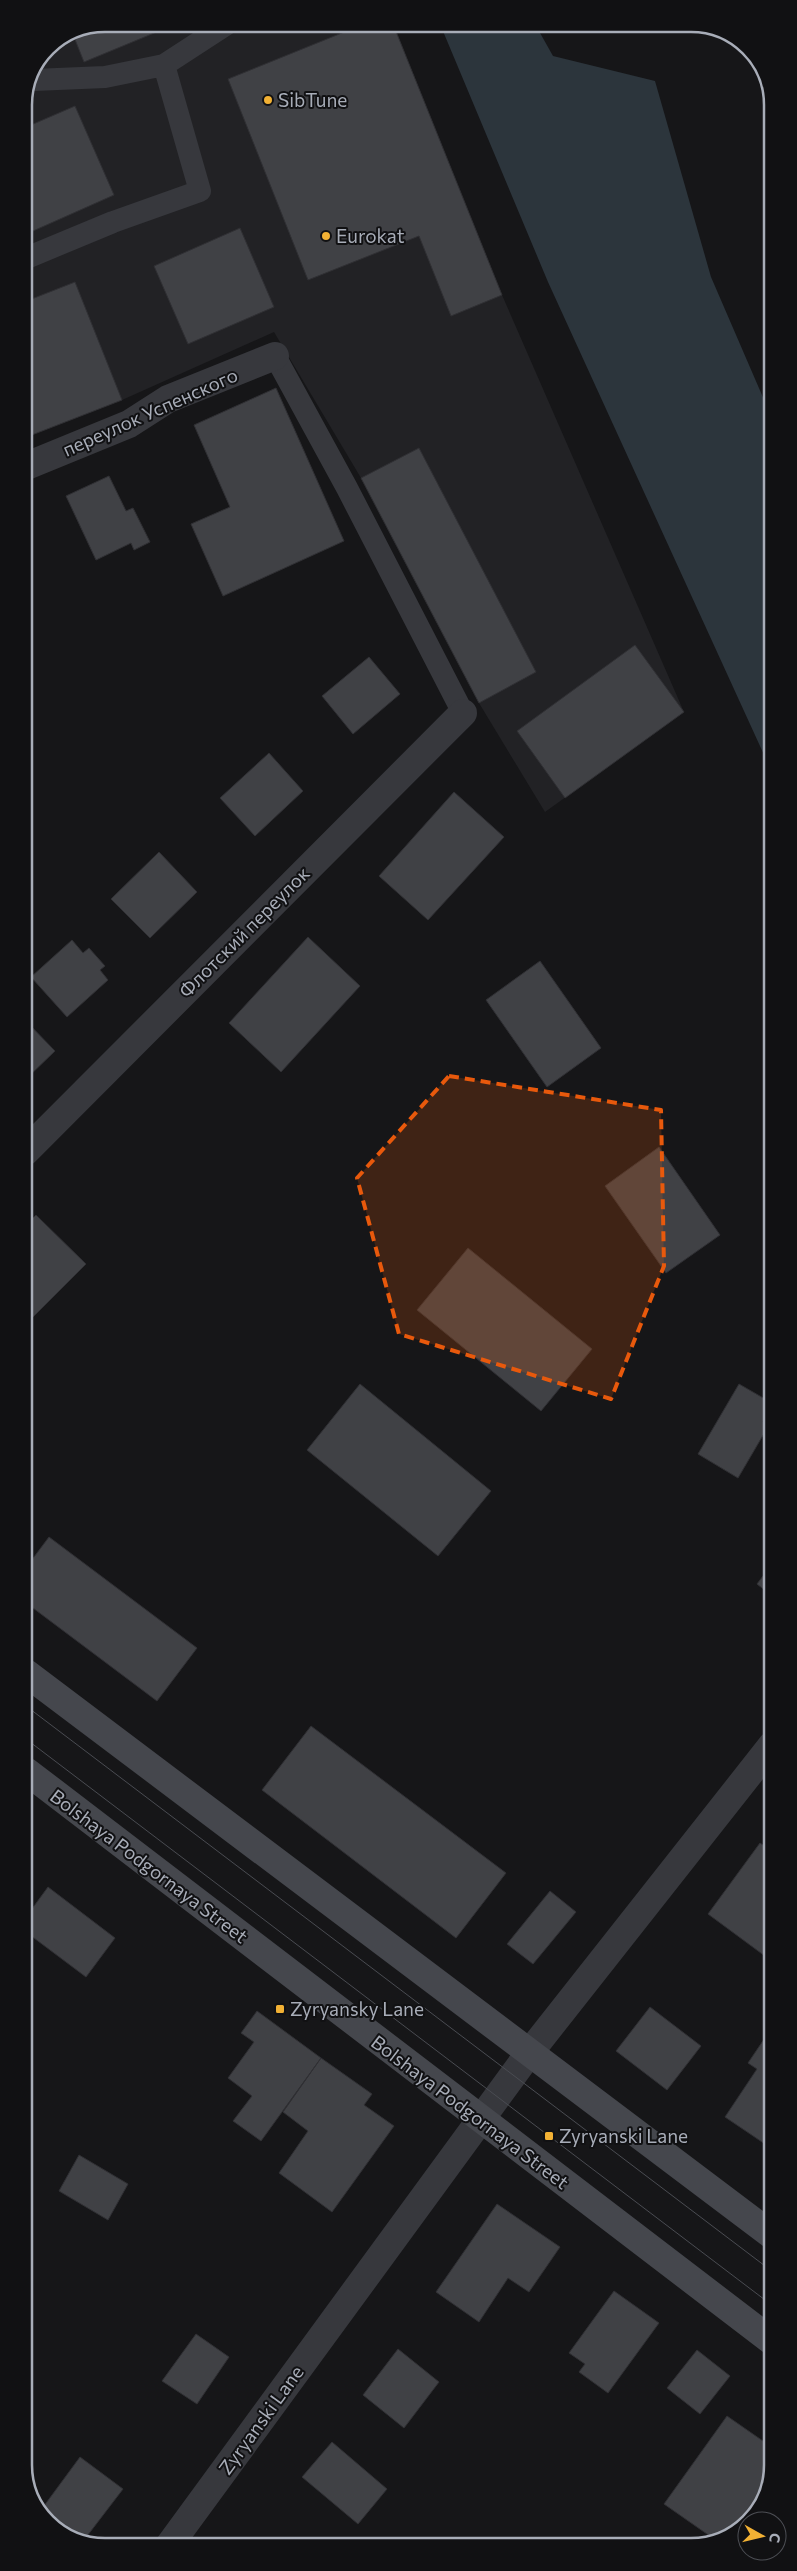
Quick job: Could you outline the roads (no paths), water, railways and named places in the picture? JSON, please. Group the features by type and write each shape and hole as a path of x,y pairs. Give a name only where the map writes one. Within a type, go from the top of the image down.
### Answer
{"main road":[{"path":"32,1678 764,2229"},
{"name":"Bolshaya Podgornaya Street","path":"32,1776 480,2120 764,2335"}],"street":[{"name":"переулок Успенского","path":"32,464 129,424 168,399 275,356"},
{"name":"Флотский переулок","path":"32,1145 463,713"},
{"name":"Zyryanski Lane","path":"175,2538 530,2052 764,1755"}],"lane":[{"path":"37,80 105,77 164,65 214,32"},
{"path":"32,256 113,222 200,191 164,65"},
{"path":"275,356 347,488 463,713"}],"tram line":[{"path":"32,1711 764,2265"},
{"path":"32,1744 764,2299"}],"place":[{"name":"SibTune","path":"268,100"},
{"name":"Eurokat","path":"326,236"},
{"name":"Zyryansky Lane","path":"280,2009"},
{"name":"Zyryanski Lane","path":"549,2136"}]}
